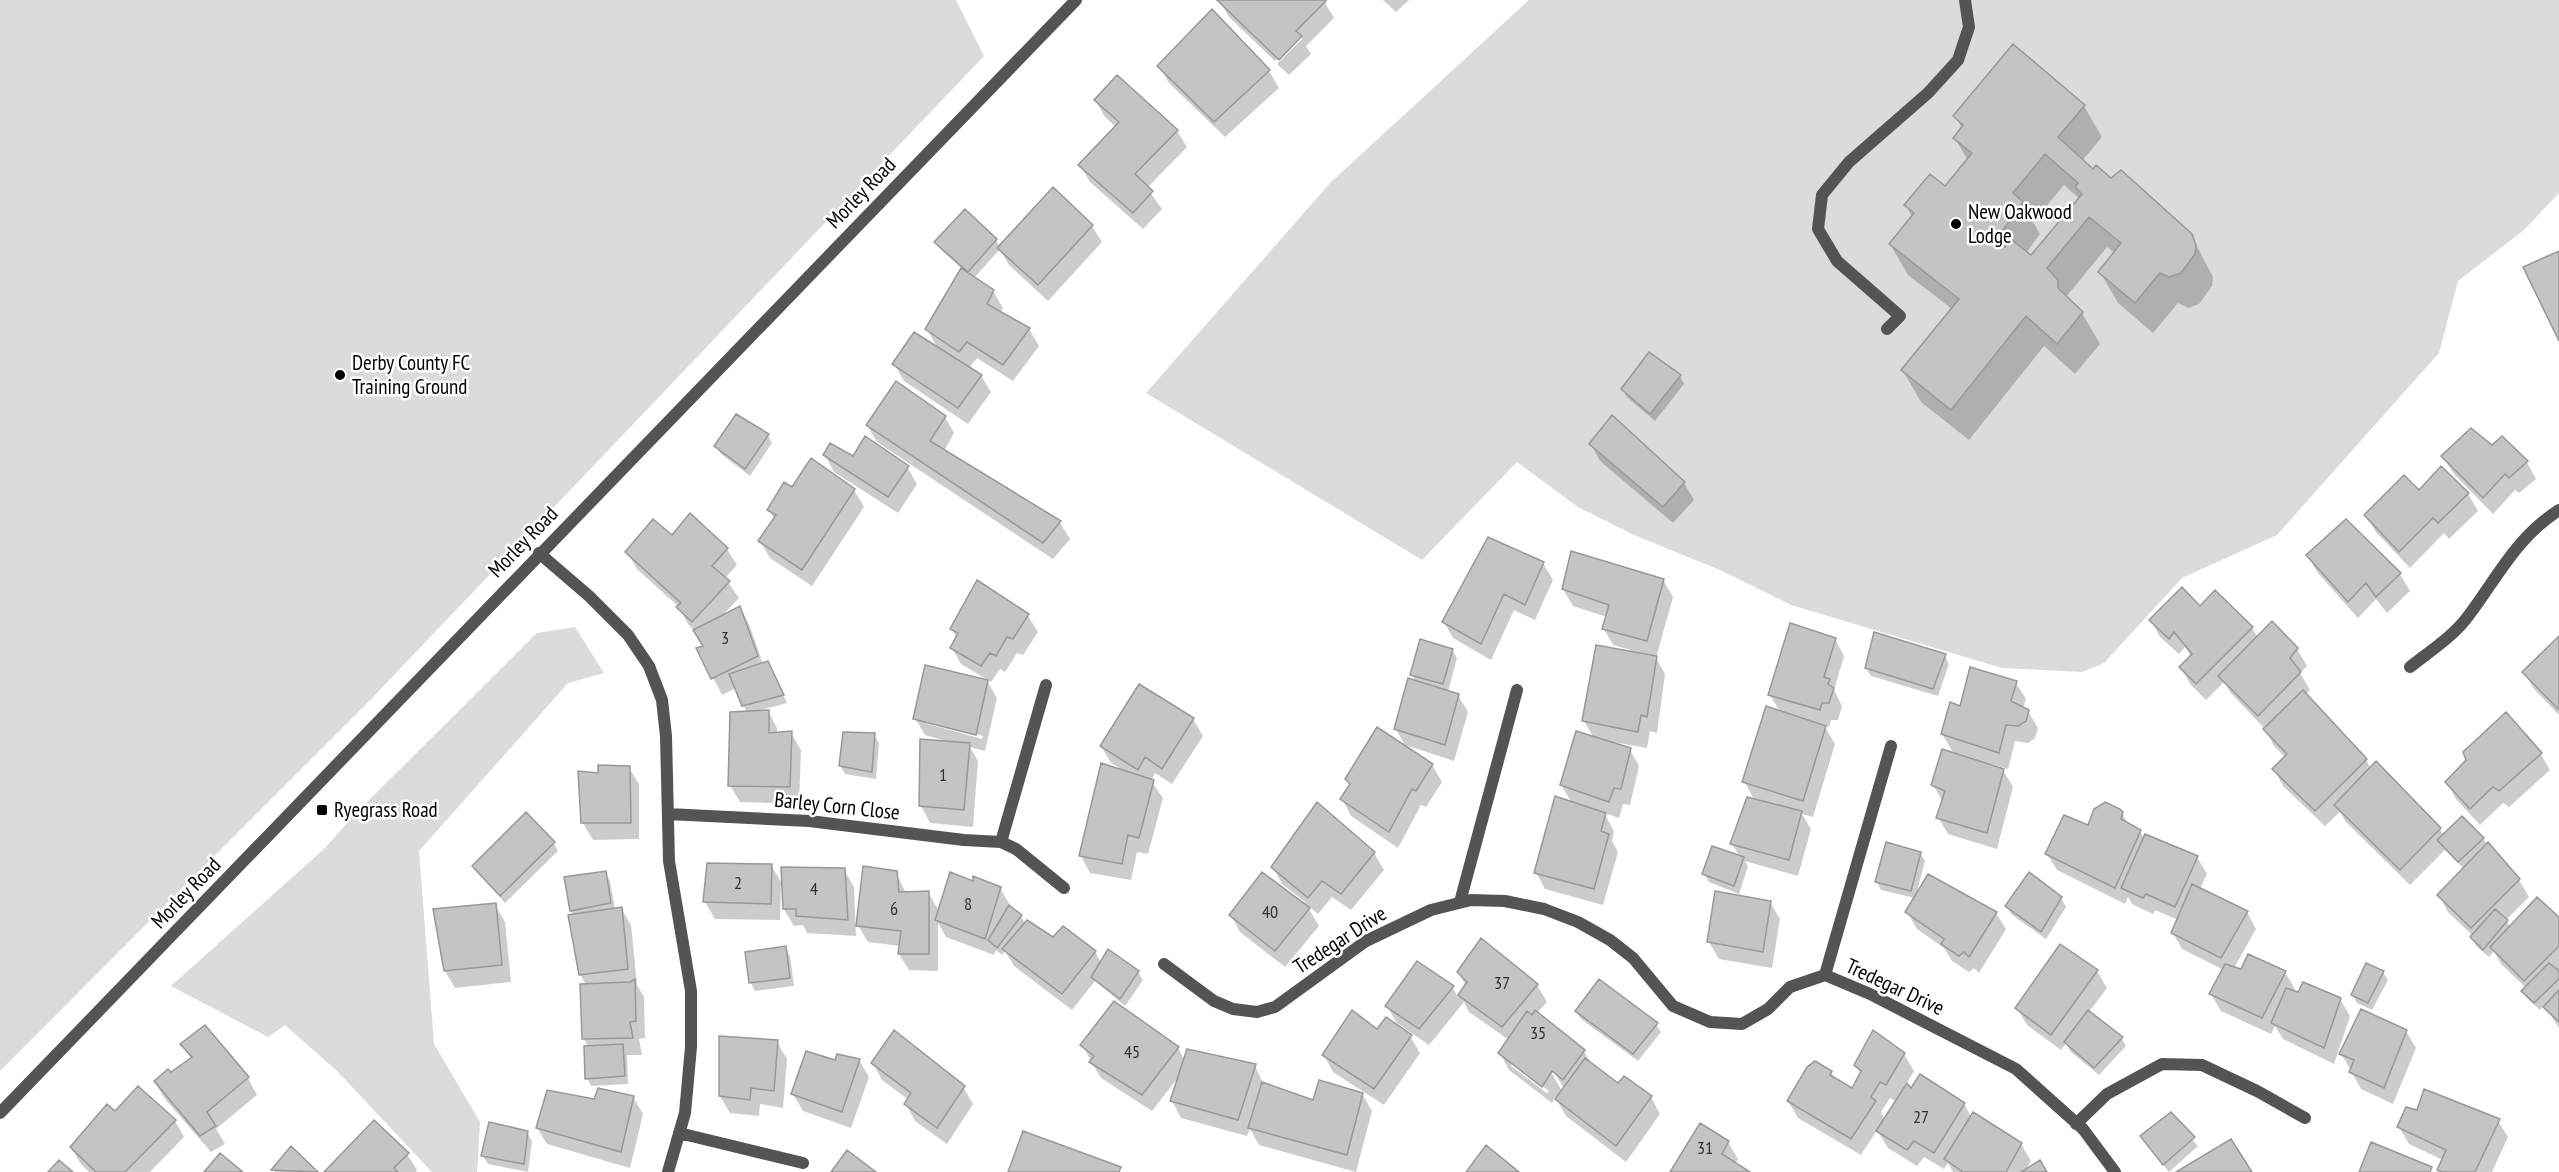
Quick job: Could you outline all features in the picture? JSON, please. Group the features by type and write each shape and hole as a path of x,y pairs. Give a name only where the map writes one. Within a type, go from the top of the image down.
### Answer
{"street":[{"name":"Morley Road","path":"0,1113 1076,0"},
{"path":"1887,328 1900,316 1837,261 1818,229 1822,195 1848,162 1928,93 1958,60 1969,27 1965,0"},
{"path":"2410,667 2454,632 2469,616 2518,544 2540,522 2559,510"},
{"path":"539,553 589,596 628,635 649,666 662,700 666,736 673,890 691,991 685,1113 668,1172"},
{"path":"1001,842 1046,686"},
{"path":"1460,902 1517,690"},
{"path":"1824,975 1890,746"},
{"name":"Barley Corn Close","path":"668,814 809,821 964,840 1001,842 1016,849 1064,888"},
{"name":"Tredegar Drive","path":"1164,964 1214,1001 1233,1009 1257,1012 1275,1007 1366,941 1431,910 1471,900 1505,901 1544,909 1578,922 1610,940 1633,958 1673,1006 1710,1022 1742,1024 1768,1009 1790,987 1824,975 1870,994 2016,1069 2076,1124 2115,1172"},
{"path":"2076,1124 2107,1094 2162,1064 2202,1065 2257,1091 2305,1118"},
{"path":"679,1133 803,1163"}],"shaded area":[{"name":"Derby County FC Training Ground","path":"0,0 956,0 984,56 375,695 0,1071"},
{"path":"1529,0 2559,0 2559,193 2524,230 2458,281 2439,353 2277,535 2182,578 2104,663 2082,672 2002,668 1791,605 1720,570 1634,535 1578,507 1517,462 1422,560 1146,393 1331,182"},
{"path":"575,627 604,673 568,683 419,851 434,1044 480,1122 477,1172 432,1172 337,1071 285,1025 268,1037 171,986 325,848 356,813 537,633"}],"building":[{"path":"1217,0 1326,1 1296,31 1302,36 1279,60"},
{"path":"1212,9 1270,70 1214,122 1157,66"},
{"name":"New Oakwood Lodge","path":"2013,44 2085,105 2058,137 2093,169 2096,165 2111,178 2121,170 2192,234 2196,245 2195,254 2181,273 2169,277 2160,273 2135,303 2098,272 2121,243 2089,217 2047,268 2058,280 2058,288 2083,312 2057,344 2026,316 1951,410 1901,370 1959,299 1889,244 1914,213 1904,205 1930,174 1945,186 1972,153 1953,138 1963,125 1953,116","holes":["2045,154 2078,183 2075,187 2082,194 2031,255 2012,240 2005,247 2003,230 2023,202 2013,193"]},
{"path":"1117,75 1178,130 1135,174 1153,191 1133,213 1078,165 1119,122 1094,100"},
{"path":"1053,187 1093,225 1038,285 997,248"},
{"path":"965,209 997,239 968,272 934,242"},
{"path":"2559,251 2559,341 2523,267"},
{"path":"961,268 994,290 987,304 1030,328 1003,365 967,342 959,352 925,329"},
{"path":"914,332 982,375 958,408 892,364"},
{"path":"1649,352 1681,375 1650,414 1621,389"},
{"path":"896,381 946,416 930,441 1061,521 1043,543 866,425"},
{"path":"736,414 769,434 745,469 714,446"},
{"path":"1612,415 1685,482 1663,507 1589,444"},
{"path":"2471,428 2492,445 2502,436 2528,461 2509,478 2505,474 2483,498 2441,456"},
{"path":"865,436 909,466 888,497 823,455 830,443 853,456"},
{"path":"811,458 855,489 802,570 758,541 776,515 767,510 784,482 792,487"},
{"path":"2441,466 2469,493 2438,523 2433,518 2399,552 2364,515 2404,475 2419,490"},
{"path":"690,513 728,548 712,566 730,581 692,622 676,607 681,603 625,552 653,519 672,535"},
{"path":"2346,519 2401,573 2376,597 2366,583 2348,602 2306,555"},
{"path":"1488,537 1544,562 1525,605 1504,594 1481,644 1442,622"},
{"path":"1571,551 1664,579 1647,641 1602,629 1609,605 1562,589"},
{"path":"977,580 1029,614 1013,639 1007,637 996,656 990,653 981,666 950,648 958,633 950,629"},
{"path":"2182,587 2200,606 2215,590 2253,627 2196,684 2179,667 2192,654 2174,632 2169,639 2149,620"},
{"path":"740,606 758,656 711,679 696,648 703,646 693,630"},
{"path":"2272,621 2298,648 2290,658 2301,672 2258,716 2218,676"},
{"path":"1790,623 1836,638 1824,677 1830,679 1828,684 1834,688 1829,703 1822,703 1820,710 1768,695"},
{"path":"1874,632 1946,654 1933,689 1865,668"},
{"path":"2559,636 2559,710 2522,672"},
{"path":"1420,639 1453,649 1443,684 1410,675"},
{"path":"1596,645 1657,656 1647,717 1641,715 1638,732 1582,721"},
{"path":"768,661 784,695 742,706 729,674"},
{"path":"925,665 988,680 976,735 913,719"},
{"path":"1970,667 2017,681 2011,701 2029,710 2026,721 2018,726 2006,725 1999,753 1941,734 1950,702 1960,706"},
{"path":"1408,678 1459,694 1445,745 1394,729"},
{"path":"1139,684 1194,718 1162,769 1145,757 1138,770 1100,746"},
{"path":"2303,690 2367,759 2315,811 2272,769 2287,754 2263,729"},
{"path":"1766,706 1826,726 1803,801 1742,782"},
{"path":"769,710 769,733 792,731 790,787 728,786 730,712"},
{"path":"2506,712 2542,753 2499,791 2493,787 2470,809 2445,782 2466,760 2463,752"},
{"path":"1377,727 1433,764 1416,791 1412,789 1389,832 1340,799 1350,784 1345,779"},
{"path":"1576,731 1631,748 1621,789 1614,788 1609,802 1560,785"},
{"path":"843,732 875,733 872,772 839,766"},
{"path":"920,739 970,743 964,810 919,806"},
{"path":"1942,749 2004,769 1987,833 1936,818 1945,791 1931,785"},
{"path":"2376,761 2441,828 2400,870 2334,805"},
{"path":"1101,763 1154,780 1139,838 1128,835 1122,864 1079,856"},
{"path":"598,765 630,766 631,823 581,823 578,771 598,773"},
{"path":"1555,796 1606,813 1601,831 1609,834 1594,889 1534,873"},
{"path":"1747,797 1802,811 1789,860 1730,844"},
{"path":"1317,802 1375,852 1341,894 1322,881 1308,898 1271,867"},
{"path":"2105,802 2120,809 2123,812 2121,819 2141,830 2115,888 2045,854 2064,815 2088,825 2094,809"},
{"path":"526,812 555,842 500,896 472,866"},
{"path":"2462,816 2484,838 2458,862 2437,840"},
{"path":"2145,834 2198,856 2175,907 2146,894 2143,898 2121,888"},
{"path":"1886,842 1921,852 1911,891 1875,882"},
{"path":"2488,842 2520,879 2471,928 2437,895"},
{"path":"1712,846 1744,857 1734,886 1702,874"},
{"path":"707,863 772,864 771,904 703,902"},
{"path":"863,866 897,871 899,892 929,891 929,954 898,954 901,931 856,926"},
{"path":"781,867 845,868 848,920 796,916 796,909 783,909"},
{"path":"606,871 611,903 570,911 564,877"},
{"path":"950,872 973,881 973,876 1001,887 985,939 935,920"},
{"path":"1262,872 1310,908 1275,951 1229,915"},
{"path":"2029,872 2062,897 2041,932 2005,906"},
{"path":"1928,874 1997,912 1969,957 1964,952 1959,956 1941,944 1944,939 1905,912"},
{"path":"2192,884 2248,911 2221,958 2171,933"},
{"path":"1715,891 1771,901 1763,952 1707,942"},
{"path":"2537,897 2559,917 2559,946 2524,981 2490,947"},
{"path":"496,903 502,965 444,971 433,909"},
{"path":"1009,905 1022,915 997,948 988,940"},
{"path":"622,907 628,969 579,975 568,915"},
{"path":"2495,909 2508,920 2483,950 2470,937"},
{"path":"1027,920 1053,937 1063,926 1096,951 1062,994 1002,949"},
{"path":"1481,938 1538,984 1502,1027 1458,995 1467,982 1457,972"},
{"path":"2060,944 2098,970 2051,1035 2015,1008"},
{"path":"786,946 790,978 749,983 745,952"},
{"path":"1108,949 1139,971 1120,999 1091,977"},
{"path":"2248,954 2286,971 2262,1018 2209,994 2225,964 2241,969"},
{"path":"1417,961 1454,986 1419,1029 1385,1006"},
{"path":"2366,963 2384,971 2368,1003 2351,995"},
{"path":"2549,963 2559,971 2559,979 2534,1003 2521,991"},
{"path":"635,979 636,1021 630,1022 633,1038 582,1039 580,984 630,982"},
{"path":"1599,979 1658,1023 1633,1054 1575,1011"},
{"path":"2303,982 2341,998 2324,1048 2271,1023 2286,988 2298,992"},
{"path":"2559,990 2559,1022 2543,1007"},
{"path":"1114,1001 1179,1047 1142,1095 1089,1062 1094,1056 1080,1045"},
{"path":"2361,1009 2407,1030 2384,1088 2349,1072 2354,1060 2339,1054"},
{"path":"1352,1010 1377,1029 1386,1017 1412,1035 1374,1089 1322,1055"},
{"path":"1535,1010 1585,1050 1563,1080 1552,1071 1542,1087 1498,1053 1527,1011 1532,1015"},
{"path":"2088,1010 2123,1037 2094,1068 2064,1042"},
{"path":"205,1025 249,1077 207,1112 216,1126 200,1136 154,1081 168,1069 171,1072 192,1057 180,1044"},
{"path":"894,1030 965,1086 937,1128 904,1104 911,1093 871,1063"},
{"path":"1873,1030 1905,1053 1886,1085 1880,1082 1871,1097 1876,1101 1851,1139 1787,1101 1807,1067 1815,1061 1832,1071 1830,1075 1852,1088 1861,1071 1854,1065"},
{"path":"719,1036 778,1040 774,1091 751,1088 750,1100 719,1096"},
{"path":"623,1044 625,1076 585,1079 584,1046"},
{"path":"1187,1049 1256,1064 1238,1120 1170,1101"},
{"path":"806,1051 835,1060 837,1054 860,1059 842,1112 791,1094"},
{"path":"1585,1058 1618,1083 1624,1076 1652,1096 1616,1146 1555,1099"},
{"path":"1920,1074 1965,1103 1934,1153 1914,1141 1907,1150 1876,1131 1907,1083 1911,1088"},
{"path":"1319,1080 1363,1093 1347,1155 1248,1128 1262,1082 1313,1100"},
{"path":"138,1086 176,1120 125,1172 96,1172 70,1147 107,1104 115,1111"},
{"path":"598,1088 634,1096 621,1152 536,1128 547,1090 594,1099"},
{"path":"2424,1089 2500,1119 2475,1172 2437,1170 2446,1150 2397,1127 2406,1107 2417,1110"},
{"path":"1973,1112 2022,1143 2006,1172 1963,1172 1944,1159"},
{"path":"2171,1112 2195,1137 2163,1165 2140,1136"},
{"path":"374,1120 409,1153 394,1168 398,1172 324,1172"},
{"path":"489,1122 528,1131 524,1164 481,1156"},
{"path":"1700,1123 1729,1141 1722,1154 1750,1172 1670,1172"},
{"path":"1023,1131 1121,1167 1119,1172 1008,1172"},
{"path":"2231,1139 2252,1172 2176,1172"},
{"path":"2371,1142 2432,1167 2430,1172 2359,1172"},
{"path":"1486,1145 1519,1172 1466,1172"},
{"path":"291,1146 318,1172 271,1170"},
{"path":"847,1150 876,1172 831,1172"},
{"path":"220,1153 243,1172 204,1172"},
{"path":"59,1160 73,1172 48,1172"},
{"path":"2040,1160 2047,1172 2021,1172"}],"place":[{"name":"New Oakwood Lodge","path":"1956,224"},
{"name":"Derby County FC Training Ground","path":"340,375"},
{"name":"Ryegrass Road","path":"322,810"}]}
